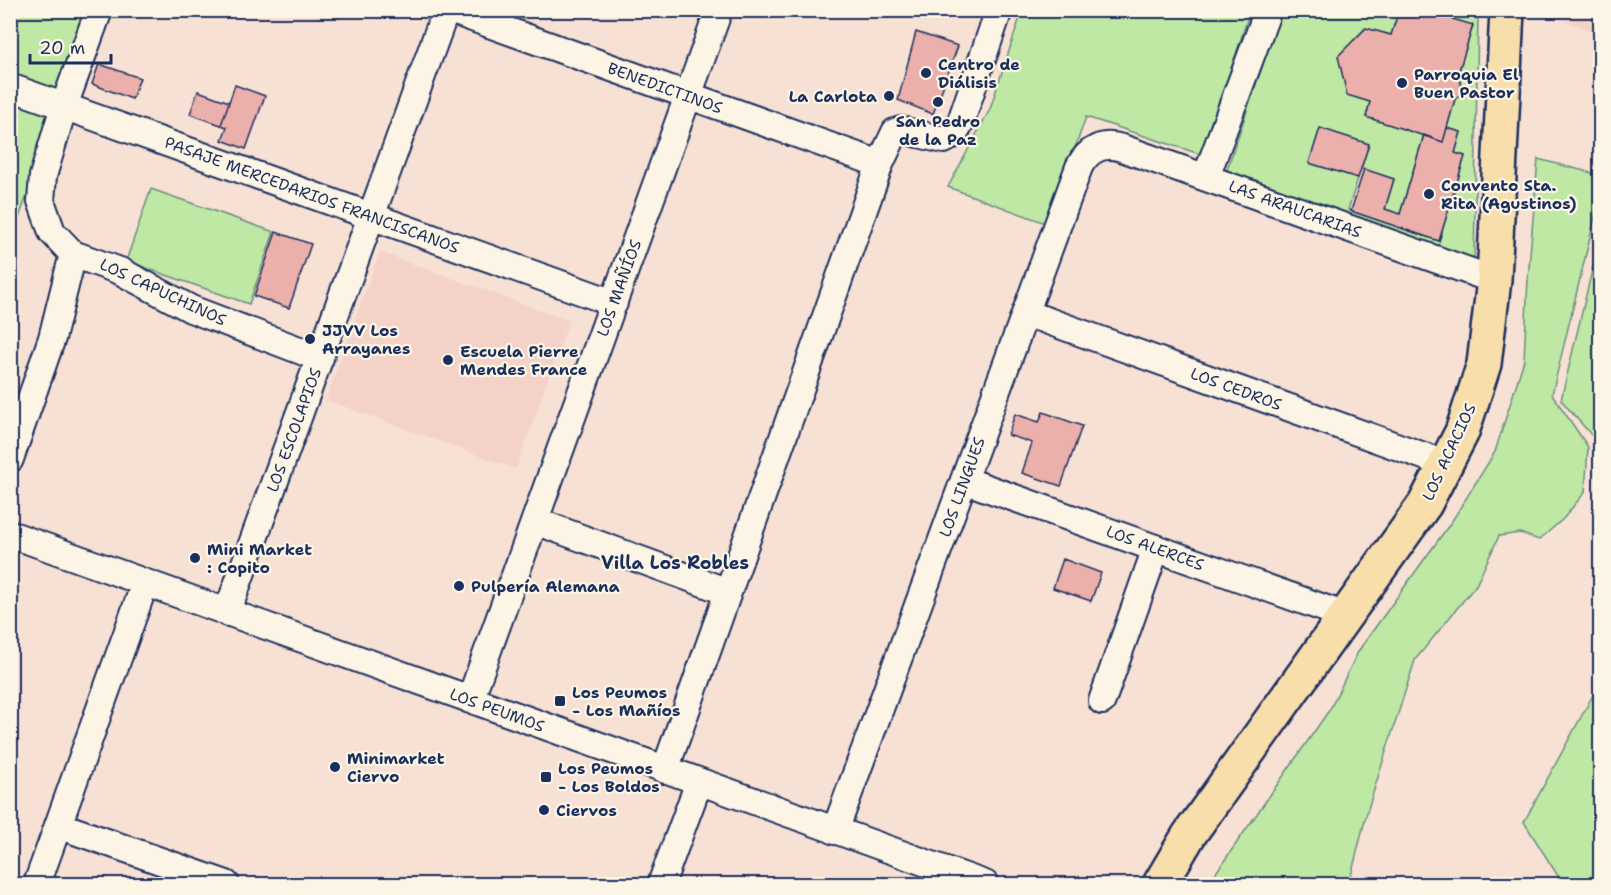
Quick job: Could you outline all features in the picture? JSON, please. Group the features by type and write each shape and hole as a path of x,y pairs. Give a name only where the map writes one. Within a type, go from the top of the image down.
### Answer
{"main road":[{"name":"LOS ACACIOS","path":"1160,885 1189,835 1425,504 1462,432 1484,363 1494,280 1507,10"}],"street":[{"path":"10,459 52,338 73,254 52,232 41,201 43,176 64,106 99,10"},
{"name":"BENEDICTINOS","path":"448,10 880,164"},
{"name":"LOS ESCOLAPIOS","path":"227,613 448,10"},
{"name":"LOS MAÑÍOS","path":"470,700 719,10"},
{"path":"665,770 880,164 895,132 901,130 944,140 955,133 999,10"},
{"path":"1206,177 1269,10"},
{"name":"PASAJE MERCEDARIOS FRANCISCANOS","path":"10,87 614,303"},
{"name":"LAS ARAUCARIAS","path":"1095,148 1113,146 1494,280"},
{"name":"LOS LINGUES","path":"835,831 1079,167 1095,148"},
{"name":"LOS CAPUCHINOS","path":"73,254 120,271 191,309 320,358"},
{"name":"LOS CEDROS","path":"1026,313 1446,464"},
{"name":"LOS ALERCES","path":"964,480 1346,616"},
{"path":"535,521 728,592"},
{"name":"LOS PEUMOS","path":"10,534 835,831 947,878 984,885"},
{"path":"1102,701 1156,548"},
{"path":"37,885 145,582"},
{"path":"661,885 699,782"},
{"path":"58,825 226,885"}],"shaded area":[{"path":"1550,11 1600,11 1600,34 1549,15"},
{"name":"Escuela Pierre Mendes France","path":"380,252 569,321 516,469 326,400"}],"green space":[{"path":"10,11 94,11 16,226 10,224"},
{"path":"1022,11 1250,11 1203,155 1086,117 1048,224 948,187 990,109"},
{"path":"1281,11 1399,11 1391,35 1365,28 1339,56 1347,95 1370,102 1366,117 1424,135 1400,214 1385,209 1394,179 1361,169 1369,144 1320,129 1309,163 1358,178 1348,210 1439,241 1465,156 1455,153 1461,132 1447,128 1455,99 1463,93 1458,74 1473,26 1422,11 1478,11 1474,266 1224,178"},
{"path":"1538,159 1600,175 1600,196 1552,394 1588,447 1585,492 1563,519 1539,540 1520,533 1499,536 1476,585 1415,660 1367,812 1349,884 1208,884 1330,709 1359,650 1452,521 1495,452 1524,360"},
{"path":"151,189 274,232 249,304 126,261"},
{"path":"1600,237 1600,445 1561,400"},
{"path":"1600,682 1600,884 1563,884 1524,822"}],"building":[{"name":"Parroquia El Buen Pastor","path":"1399,10 1422,10 1473,25 1458,74 1463,93 1455,99 1443,142 1366,117 1370,102 1347,95 1338,56 1366,28 1391,35"},
{"name":"Centro de Diálisis","path":"916,32 958,46 933,114 898,100"},
{"path":"99,64 140,78 132,99 92,84"},
{"path":"235,85 265,96 246,149 222,140 227,127 221,125"},
{"path":"198,91 229,102 221,125 190,114"},
{"path":"1320,128 1369,144 1358,178 1309,163"},
{"name":"Convento Sta. Rita (Agustinos)","path":"1447,128 1461,132 1455,153 1465,156 1439,241 1351,211 1364,169 1394,179 1385,209 1400,214 1424,135 1443,142"},
{"path":"276,232 311,244 289,308 254,296"},
{"path":"1043,412 1082,426 1061,486 1022,473 1032,443 1008,435 1015,414 1039,422"},
{"path":"1063,559 1101,573 1091,601 1053,588"}],"place":[{"name":"Centro de Diálisis","path":"926,73"},
{"name":"Parroquia El Buen Pastor","path":"1402,83"},
{"name":"La Carlota","path":"889,96"},
{"name":"San Pedro de la Paz","path":"938,102"},
{"name":"Convento Sta. Rita (Agustinos)","path":"1429,194"},
{"name":"JJVV Los Arrayanes","path":"310,339"},
{"name":"Escuela Pierre Mendes France","path":"448,360"},
{"name":"Mini Market : Copito","path":"195,558"},
{"name":"Pulpería Alemana","path":"459,586"},
{"name":"Los Peumos - Los Mañíos","path":"560,701"},
{"name":"Minimarket Ciervo","path":"335,767"},
{"name":"Los Peumos - Los Boldos","path":"546,777"},
{"name":"Ciervos","path":"544,810"}],"district":[{"name":"Villa Los Robles","path":"675,563"}]}
